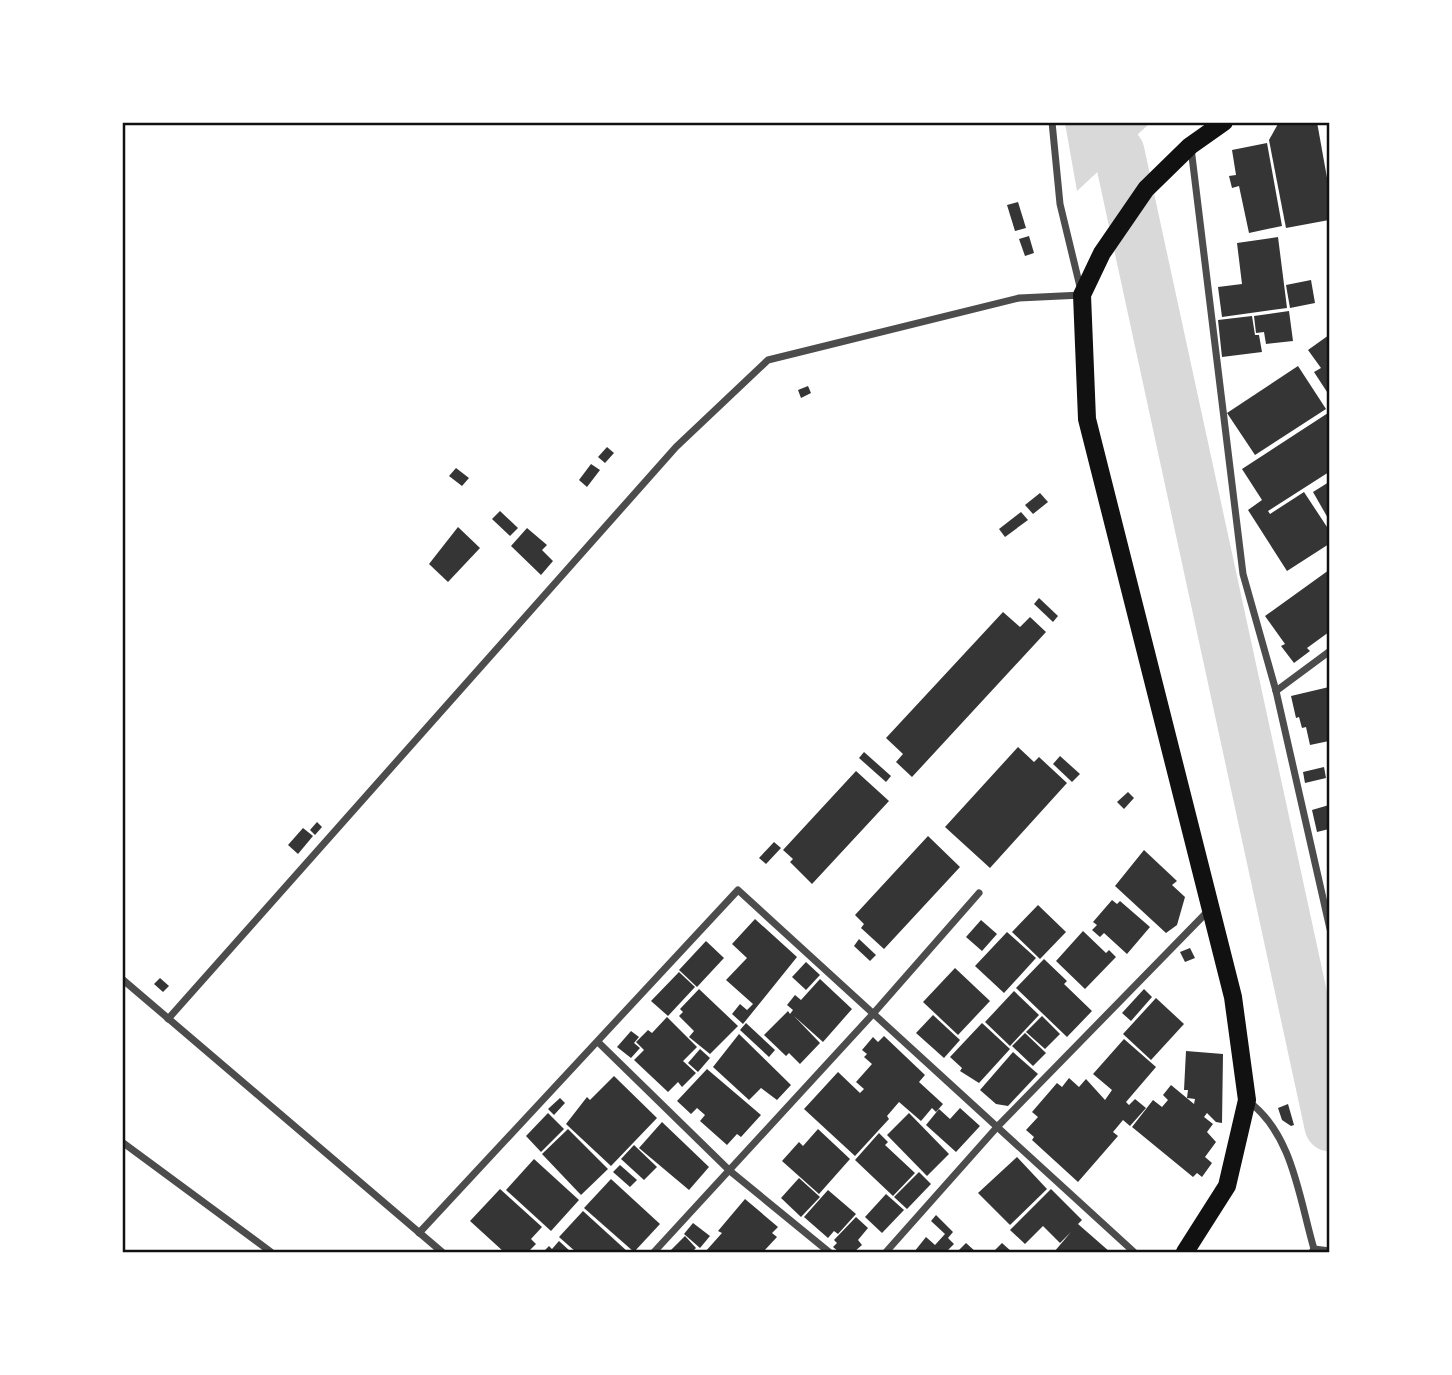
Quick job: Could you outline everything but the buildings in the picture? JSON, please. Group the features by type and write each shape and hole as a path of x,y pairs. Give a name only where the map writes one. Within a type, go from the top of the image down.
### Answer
{"main road":[{"path":"1185,1252 1227,1186 1247,1100 1233,997 1212,907 1087,419 1082,295 1102,253 1146,189 1186,150 1224,122"}],"street":[{"path":"168,1019 676,447 768,360 1019,298 1082,295 1060,204 1052,122"},
{"path":"1186,150 1243,574 1276,691 1329,929"},
{"path":"1276,691 1329,651"},
{"path":"419,1233 599,1043 738,890 1134,1252"},
{"path":"654,1252 872,1014 979,892"},
{"path":"886,1252 998,1126 1212,907"},
{"path":"122,979 442,1252"},
{"path":"599,1043 730,1171 829,1252"},
{"path":"1247,1100 1267,1115 1282,1139 1313,1251 1329,1251"},
{"path":"122,1142 271,1252"}],"shaded area":[{"path":"1065,122 1150,123 1077,191"}],"waterway":[{"path":"1119,152 1330,1126"}]}
